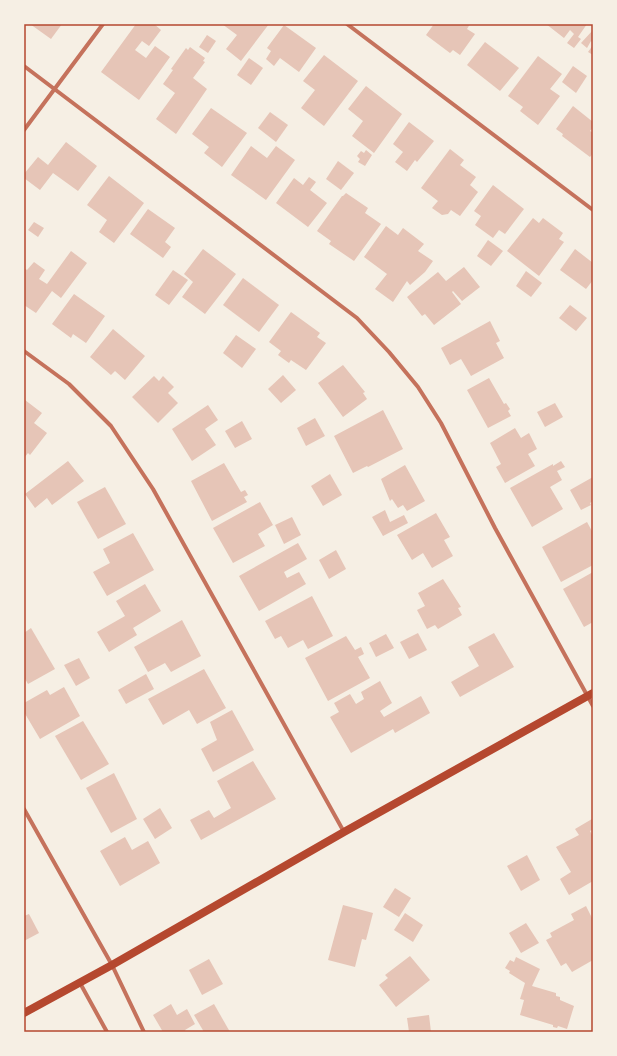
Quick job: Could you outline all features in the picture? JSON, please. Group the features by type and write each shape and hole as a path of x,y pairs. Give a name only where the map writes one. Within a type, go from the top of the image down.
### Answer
{"main road":[{"path":"24,1013 80,983 344,832 590,695"}],"street":[{"path":"24,130 103,24"},
{"path":"347,24 593,210"},
{"path":"24,66 357,318 389,352 418,387 440,423 495,528 590,695 593,706"},
{"path":"24,351 69,384 111,426 153,489 344,832"},
{"path":"24,809 112,965 144,1032"},
{"path":"80,983 107,1032"}],"building":[{"path":"30,24 62,24 51,39"},
{"path":"136,24 154,24 161,30 149,46 142,41 135,50 146,58 155,46 170,57 139,100 101,72"},
{"path":"222,24 269,24 241,61 226,49 237,35"},
{"path":"434,24 470,24 467,29 475,34 460,55 453,50 450,53 426,35"},
{"path":"546,24 587,24 578,37 581,39 574,48 567,43 574,34 570,30 564,38"},
{"path":"284,25 316,48 299,72 280,58 274,66 266,59 271,51 267,48"},
{"path":"593,30 593,43 591,41 587,48 581,43"},
{"path":"207,35 216,41 208,53 199,47"},
{"path":"485,42 519,68 500,91 467,65"},
{"path":"593,45 593,55 588,52"},
{"path":"190,47 205,58 203,61 205,62 193,78 207,89 176,134 156,119 175,93 163,84 173,70 171,69 186,48 188,50"},
{"path":"324,55 358,81 324,126 301,108 315,90 303,81"},
{"path":"538,56 562,74 550,89 560,96 538,125 520,111 523,107 508,96"},
{"path":"249,58 263,68 251,85 237,75"},
{"path":"573,66 587,76 576,93 562,82"},
{"path":"366,86 402,114 374,153 352,136 363,121 348,109"},
{"path":"573,106 593,122 593,127 590,131 593,133 593,153 590,157 562,136 563,134 556,129"},
{"path":"211,108 247,133 222,167 204,153 209,147 192,134"},
{"path":"270,112 288,125 276,142 258,128"},
{"path":"409,122 434,141 417,162 415,160 407,171 395,162 403,152 393,144"},
{"path":"66,142 97,166 78,191 53,173 40,190 24,178 24,174 38,157 48,165"},
{"path":"251,146 267,158 276,146 295,160 266,200 231,175"},
{"path":"450,149 464,160 460,165 476,177 470,185 478,192 460,216 451,210 448,214 442,215 432,208 438,201 421,188"},
{"path":"366,150 372,155 365,166 358,162 360,159 357,156 361,151 364,153"},
{"path":"338,161 354,173 341,190 326,179"},
{"path":"109,176 144,203 114,243 99,232 107,220 87,205"},
{"path":"309,177 316,182 310,190 327,203 308,227 276,203 294,178 303,185"},
{"path":"493,185 524,209 505,234 499,230 493,238 475,225 481,216 474,211"},
{"path":"346,193 368,208 365,213 381,224 354,261 329,244 331,241 317,231 342,196"},
{"path":"148,209 175,228 165,242 171,247 163,258 130,234"},
{"path":"533,218 539,223 543,218 563,233 559,239 564,242 539,276 507,251"},
{"path":"34,222 44,228 38,237 28,230"},
{"path":"386,226 398,235 403,228 424,244 418,251 433,261 425,272 410,285 407,281 393,302 375,289 387,274 364,257"},
{"path":"488,240 503,251 491,266 477,256"},
{"path":"203,249 236,274 205,314 182,297 193,282 184,274"},
{"path":"575,249 593,263 593,280 586,289 560,270"},
{"path":"71,251 87,263 61,298 52,291 36,313 24,305 24,268 27,270 34,262 45,270 39,279 47,284"},
{"path":"464,267 480,287 462,301 453,291 452,292 461,304 434,325 425,314 422,316 407,297 438,272 446,281"},
{"path":"173,270 188,280 169,305 155,295"},
{"path":"526,271 542,283 531,297 516,286"},
{"path":"243,278 279,305 259,332 223,305"},
{"path":"74,294 105,316 86,343 73,334 71,338 52,324"},
{"path":"570,305 587,318 576,331 559,318"},
{"path":"291,312 320,333 317,337 326,343 306,370 291,360 289,363 278,355 281,351 269,342"},
{"path":"490,321 500,341 496,343 504,358 471,376 461,359 450,365 441,348"},
{"path":"113,329 145,356 125,380 115,371 111,375 90,357"},
{"path":"236,335 256,349 242,368 223,353"},
{"path":"343,365 365,392 363,393 367,399 343,417 318,383"},
{"path":"283,375 296,390 281,403 268,389"},
{"path":"154,376 159,381 163,376 174,387 168,393 178,403 158,423 132,397"},
{"path":"489,378 504,404 506,403 510,409 508,411 511,416 488,428 467,390"},
{"path":"25,400 42,413 34,423 47,433 30,455 28,453 24,458"},
{"path":"555,403 563,417 545,427 537,412"},
{"path":"208,405 218,420 205,429 216,445 192,461 172,429"},
{"path":"383,410 403,449 353,473 334,436"},
{"path":"315,418 325,436 306,446 297,428"},
{"path":"242,421 252,439 235,448 225,431"},
{"path":"515,428 521,438 529,433 537,449 528,454 535,466 505,483 496,467 501,464 490,443"},
{"path":"68,461 84,481 52,505 47,498 35,508 25,494"},
{"path":"561,461 565,467 557,471 562,480 550,487 563,509 532,527 510,488"},
{"path":"224,463 241,492 245,490 248,495 244,497 247,502 212,521 191,481"},
{"path":"405,465 425,501 407,511 403,505 398,508 392,499 390,501 381,479"},
{"path":"330,474 342,495 323,506 311,486"},
{"path":"593,477 593,501 590,503 591,505 581,510 570,490"},
{"path":"105,487 126,524 98,539 77,502"},
{"path":"260,502 273,525 258,534 265,546 233,563 213,528"},
{"path":"385,510 390,522 404,515 408,523 383,536 372,517"},
{"path":"436,513 450,537 444,540 453,556 432,568 423,553 412,560 397,535"},
{"path":"292,517 301,535 284,544 275,525"},
{"path":"587,522 593,533 593,565 561,582 542,547"},
{"path":"133,533 154,570 107,596 93,572 110,563 103,549"},
{"path":"298,543 307,559 284,572 287,578 299,572 306,584 259,611 239,576"},
{"path":"336,550 346,569 329,579 319,560"},
{"path":"593,572 593,622 584,627 563,589"},
{"path":"443,579 461,607 458,608 462,615 438,629 435,625 427,629 417,610 425,606 418,593"},
{"path":"145,584 161,611 133,628 137,635 109,652 97,632 125,616 116,601"},
{"path":"312,596 333,636 308,649 303,640 288,648 281,636 275,639 265,621"},
{"path":"182,620 201,656 171,672 165,663 148,672 134,647"},
{"path":"31,628 55,669 28,684 24,677 24,633"},
{"path":"418,633 427,650 409,659 400,642"},
{"path":"494,633 514,667 460,697 451,682 479,666 468,647"},
{"path":"386,634 394,648 376,657 369,643"},
{"path":"346,636 355,650 361,647 364,654 358,657 370,678 328,701 305,658"},
{"path":"79,658 90,678 76,686 64,665"},
{"path":"204,669 226,708 197,724 189,710 163,725 148,699"},
{"path":"146,674 154,689 126,704 118,690"},
{"path":"380,681 392,703 380,711 384,717 421,696 430,713 395,733 393,729 351,753 330,717 339,712 334,703 350,694 356,704 364,699 361,692"},
{"path":"64,687 80,716 40,739 24,712 24,703 47,690 50,695"},
{"path":"232,710 254,750 213,772 201,749 217,740 210,722"},
{"path":"83,721 109,764 81,780 55,736"},
{"path":"253,761 276,799 201,840 190,820 209,810 214,818 231,808 217,781"},
{"path":"114,773 137,819 111,833 86,788"},
{"path":"160,808 172,828 155,839 143,819"},
{"path":"592,819 593,829 590,831 593,837 593,881 569,895 560,879 571,872 556,847 579,835 575,829"},
{"path":"125,837 132,850 148,841 160,863 120,886 100,851"},
{"path":"527,855 540,880 521,891 507,866"},
{"path":"395,888 411,898 399,917 383,907"},
{"path":"343,905 373,913 366,940 362,939 355,967 328,960"},
{"path":"586,906 593,920 593,960 572,972 566,963 561,966 546,940 552,937 550,933 574,920 571,914"},
{"path":"405,913 423,925 413,942 394,930"},
{"path":"29,914 39,933 24,941 24,916"},
{"path":"526,923 539,943 521,953 509,933"},
{"path":"410,956 430,980 396,1007 379,985 388,978 385,975"},
{"path":"516,957 540,969 532,986 556,993 556,996 560,997 560,1000 574,1006 567,1029 558,1026 557,1028 553,1027 553,1025 520,1015 524,1000 520,999 525,983 509,973 510,971 505,968 510,960 514,962"},
{"path":"209,959 223,984 202,995 189,970"},
{"path":"171,1004 177,1015 187,1009 195,1024 185,1030 186,1032 163,1032 153,1015"},
{"path":"214,1004 230,1032 204,1032 194,1015"},
{"path":"429,1015 431,1032 409,1032 407,1018"}]}
